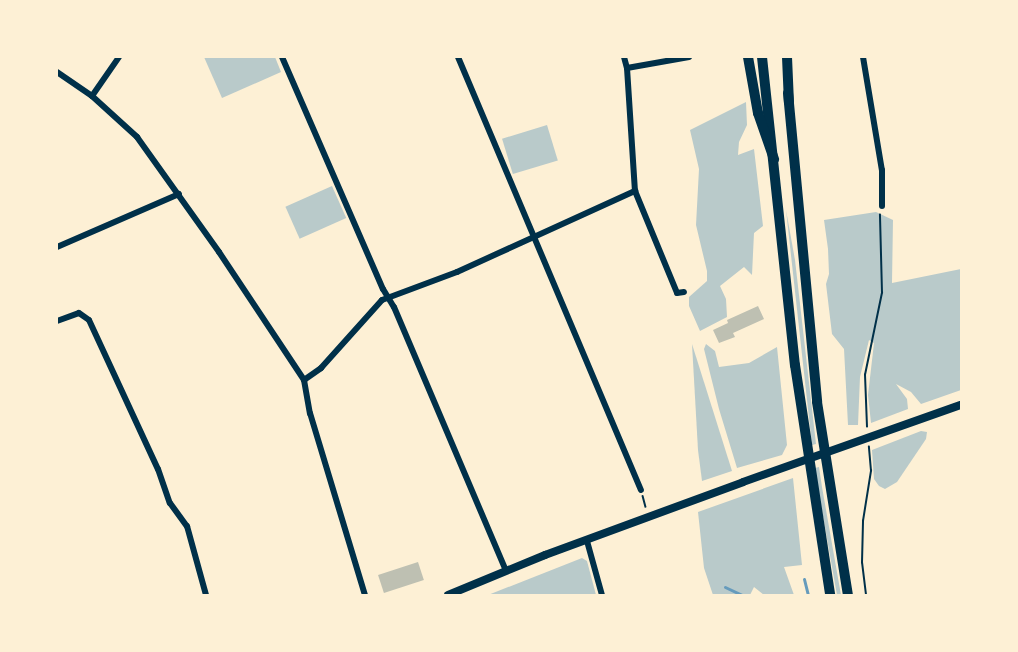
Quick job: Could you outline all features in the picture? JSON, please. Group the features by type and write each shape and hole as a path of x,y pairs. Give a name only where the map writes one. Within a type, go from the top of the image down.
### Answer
{"highway":[{"path":"748,57 758,113 774,159"},
{"path":"762,57 806,448 830,595"},
{"path":"786,57 815,391 848,595"}],"main road":[{"path":"448,595 771,472 961,405"}],"street":[{"path":"92,96 119,57"},
{"path":"282,57 506,571"},
{"path":"458,57 641,490"},
{"path":"624,57 627,68 635,191 677,293 684,292"},
{"path":"627,68 690,57"},
{"path":"863,57 882,170 882,206"},
{"path":"57,72 92,96 136,137 179,194 304,380 310,413 365,595"},
{"path":"304,380 321,368 377,304 635,191"},
{"path":"57,246 179,194"},
{"path":"57,321 79,313 89,320 158,470 170,503 187,526 206,595"},
{"path":"587,541 602,595"}],"path":[{"path":"867,432 864,390 882,293 882,206"},
{"path":"866,595 862,563 863,521 871,471 869,444"},
{"path":"641,490 646,507"}],"shaded area":[{"path":"204,57 275,57 281,72 222,98"},
{"path":"746,102 747,125 739,142 738,155 754,149 763,226 754,233 752,275 744,267 720,286 726,299 727,317 700,331 689,306 689,297 707,281 707,271 696,225 699,169 690,130"},
{"path":"547,125 558,160 513,174 502,139"},
{"path":"332,186 346,218 300,239 285,207"},
{"path":"786,210 795,260 816,444 812,445"},
{"path":"876,212 893,220 892,283 961,269 961,390 921,404 911,392 896,384 907,399 908,409 871,423 868,395 874,343 869,340 860,377 858,425 848,425 844,349 832,334 826,284 829,274 824,220"},
{"path":"692,344 732,471 702,481 698,450"},
{"path":"706,344 715,351 719,367 749,363 777,347 787,445 782,455 737,468 704,349"},
{"path":"921,431 927,432 926,439 897,482 885,489 879,486 874,479 872,450"},
{"path":"819,467 841,595 837,595 818,488 815,468"},
{"path":"793,478 802,565 784,567 794,595 764,595 754,587 750,595 713,595 704,568 698,512"},
{"path":"582,558 587,561 596,595 488,595"}],"building":[{"path":"758,306 764,319 733,333 735,337 719,343 713,330 728,323 727,320"},
{"path":"418,562 424,580 384,593 378,575"}],"waterway":[{"path":"804,579 808,595"},
{"path":"725,587 742,595"}]}
